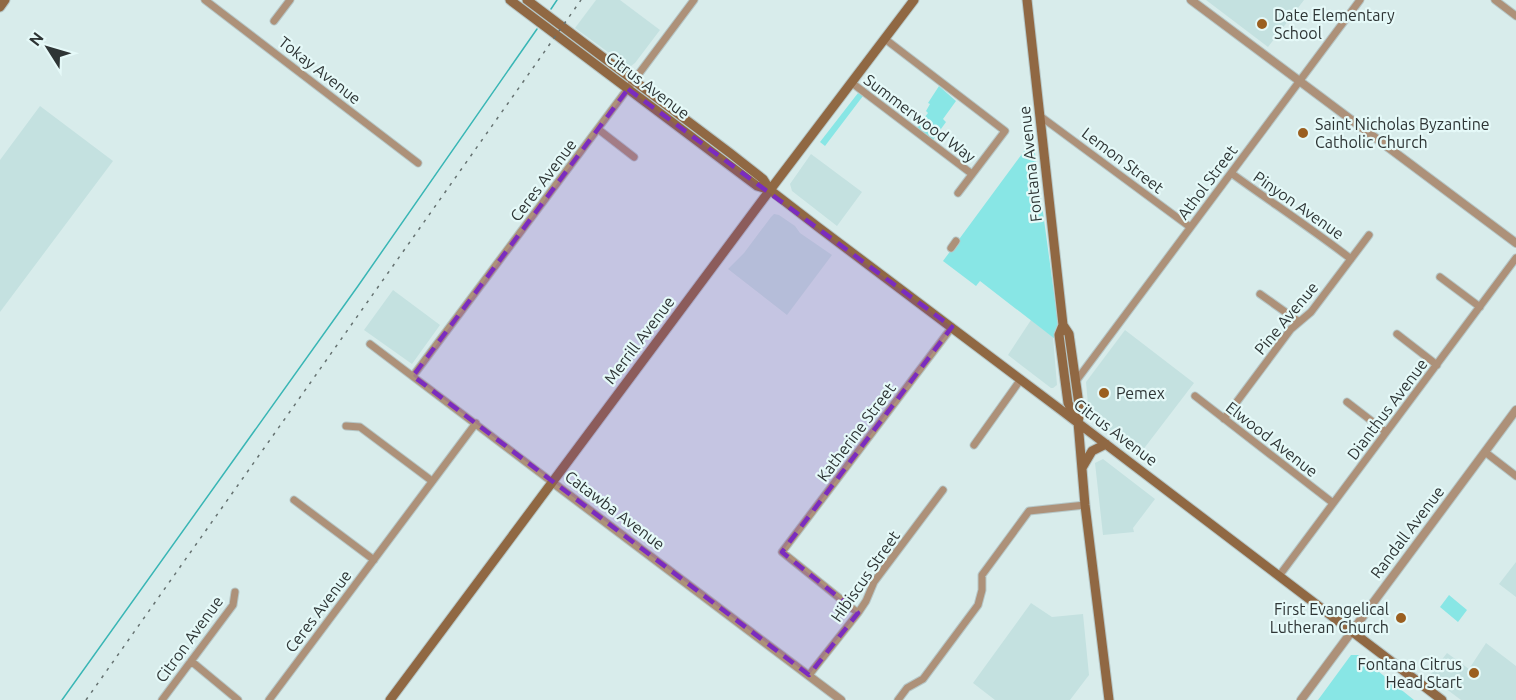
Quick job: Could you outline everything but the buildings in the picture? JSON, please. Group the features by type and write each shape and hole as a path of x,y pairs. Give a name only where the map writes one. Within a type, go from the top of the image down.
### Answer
{"main road":[{"path":"0,7 5,0"},
{"name":"Citrus Avenue","path":"510,0 544,19 631,85 754,172 763,179 770,190 818,227 1048,399 1442,700"},
{"name":"Merrill Avenue","path":"390,700 914,0"},
{"name":"Fontana Avenue","path":"1027,0 1063,325 1069,334 1080,412 1078,422 1085,505 1109,700"},
{"name":"Citrus Avenue","path":"532,2 544,19"},
{"name":"Fontana Avenue","path":"1063,325 1059,335 1068,403 1078,422"},
{"path":"1048,399 1060,392 1065,383"},
{"path":"1082,468 1092,451 1106,444"}],"street":[{"name":"Tokay Avenue","path":"205,0 418,163"},
{"path":"274,21 290,0"},
{"name":"Ceres Avenue","path":"413,376 694,0"},
{"path":"1191,0 1516,243"},
{"name":"Athol Street","path":"1076,381 1360,0"},
{"path":"1495,0 1516,16"},
{"path":"885,39 1005,131 958,194"},
{"name":"Summerwood Way","path":"852,83 972,174"},
{"name":"Lemon Street","path":"1040,116 1190,227"},
{"path":"598,129 634,157"},
{"name":"Pinyon Avenue","path":"1231,173 1351,259"},
{"name":"Pine Avenue","path":"1224,418 1291,329 1311,312 1369,235"},
{"path":"951,248 956,240"},
{"name":"Dianthus Avenue","path":"1279,576 1516,258"},
{"path":"1440,276 1480,307"},
{"path":"1260,294 1298,321"},
{"name":"Katherine Street","path":"858,613 782,552 952,327"},
{"path":"1397,334 1437,365"},
{"name":"Catawba Avenue","path":"370,344 841,700"},
{"path":"974,446 1021,379"},
{"name":"Elwood Avenue","path":"1194,396 1334,503"},
{"path":"1347,402 1386,432"},
{"name":"Randall Avenue","path":"1301,700 1516,410"},
{"name":"Ceres Avenue","path":"269,700 476,423"},
{"path":"346,426 360,428 432,481"},
{"path":"1485,452 1516,476"},
{"name":"Hibiscus Street","path":"809,675 858,613 874,582 943,490"},
{"path":"294,500 374,560"},
{"path":"898,700 907,688 923,679 978,605 982,590 982,575 1029,511 1085,505"},
{"name":"Citron Avenue","path":"162,700 233,605 235,592"},
{"path":"191,661 238,700"}],"highlighted area":[{"path":"628,89 952,327 782,552 858,613 809,675 413,376"}],"shaded area":[{"path":"596,0 620,0 660,30 631,66 627,66 575,28"},
{"name":"Date Elementary School","path":"1206,0 1304,0 1268,47"},
{"path":"939,86 956,101 943,119 946,122 933,140 917,127 928,113 926,111 930,104 928,103"},
{"path":"858,93 863,96 825,146 820,142"},
{"path":"40,106 113,161 0,312 0,160"},
{"path":"1033,139 1059,330 1055,339 980,281 976,286 943,261"},
{"path":"811,154 862,192 837,226 792,191 790,184"},
{"path":"774,214 795,226 800,233 832,255 787,315 728,269 744,253"},
{"path":"393,290 440,325 412,364 364,330"},
{"path":"1031,320 1053,337 1057,385 1053,388 1008,355"},
{"path":"1125,330 1194,383 1139,455 1089,416 1086,382"},
{"path":"1103,459 1155,499 1133,528 1134,532 1103,535 1095,463"},
{"path":"1516,562 1516,597 1499,584"},
{"path":"1449,595 1467,610 1458,622 1440,607"},
{"path":"1031,603 1052,617 1083,614 1089,675 1070,700 995,700 973,683"},
{"name":"Fontana Citrus Head Start","path":"1486,643 1516,666 1516,700 1461,700 1429,676 1447,653 1469,669"},
{"path":"1351,655 1358,655 1414,700 1318,700"}],"waterway":[{"path":"551,9 557,0"},
{"path":"62,700 358,286 537,29"}],"railway":[{"path":"86,700 581,0"}],"place":[{"name":"Date Elementary School","path":"1262,24"},
{"name":"Saint Nicholas Byzantine Catholic Church","path":"1303,133"},
{"name":"Pemex","path":"1104,393"},
{"name":"First Evangelical Lutheran Church","path":"1401,618"},
{"name":"Fontana Citrus Head Start","path":"1474,673"}]}
